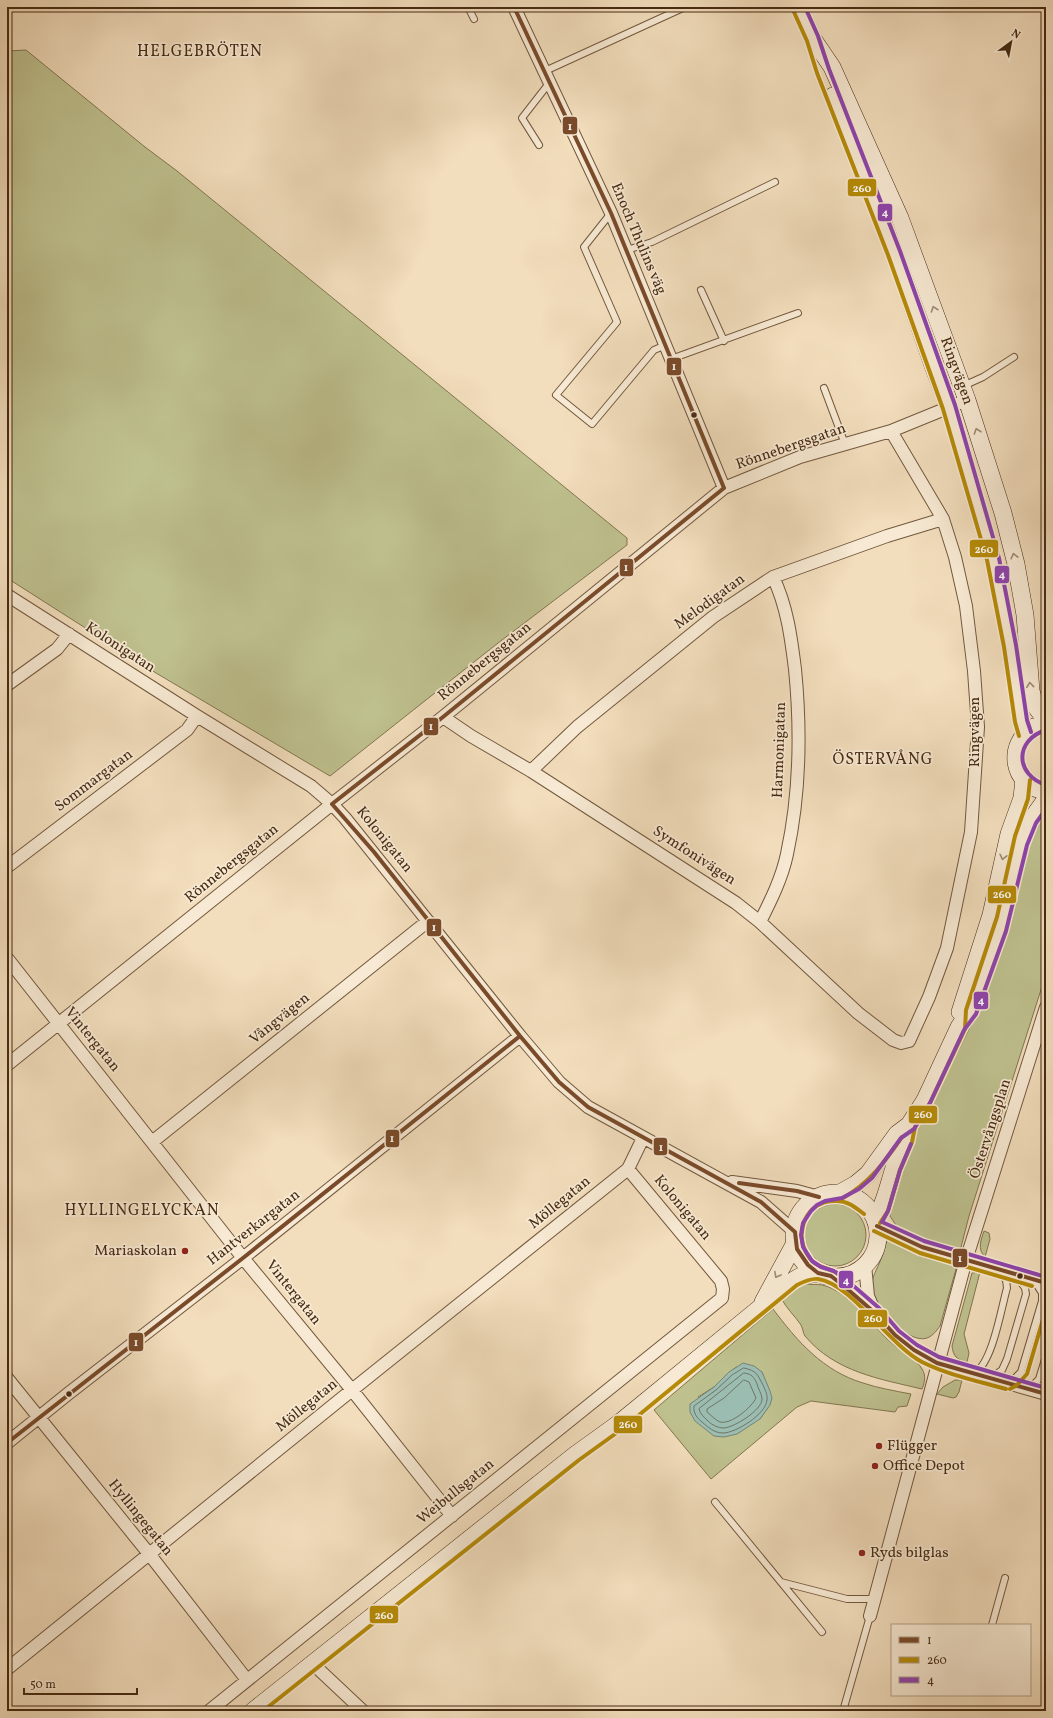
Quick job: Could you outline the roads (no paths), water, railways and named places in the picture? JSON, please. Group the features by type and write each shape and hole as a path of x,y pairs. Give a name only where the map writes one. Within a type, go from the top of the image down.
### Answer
{"main road":[{"name":"Ringvägen","path":"798,7 813,39 823,71 894,253 949,407 993,559 1010,646 1021,721 1025,734"},
{"name":"Ringvägen","path":"813,39 832,67 900,218 929,293 964,393 1003,513 1016,564 1025,615 1031,691 1036,707 1046,720"},
{"path":"1046,724 1036,726 1025,734 1018,743 1016,759 1018,770 1024,780 1032,786 1046,791"},
{"path":"959,1027 960,1009 991,915 1009,834 1022,798 1024,780"},
{"path":"840,1194 868,1174 897,1134 909,1124 925,1100 959,1027 970,1012 992,956 1025,832 1031,820 1046,799"},
{"path":"876,1223 882,1209 894,1168 906,1140 909,1124"},
{"path":"253,1711 575,1455 618,1424 794,1280 801,1276 824,1274 846,1276 859,1270 874,1254 878,1240 876,1223 868,1209 859,1200 840,1194 827,1194 810,1203 802,1211 797,1221 795,1237 760,1307"},
{"path":"795,1237 804,1260 824,1274"}],"street":[{"name":"Enoch Thulins väg","path":"514,7 611,213 724,488"},
{"name":"Rönnebergsgatan","path":"7,1065 332,804 443,717 724,488 800,458 891,431 949,407 964,393"},
{"name":"Ringvägen","path":"891,431 943,519 955,557 966,606 974,671 978,727 971,832 947,948 929,997 909,1041"},
{"name":"Melodigatan","path":"531,771 577,727 713,617 773,577 887,536 943,519"},
{"name":"Harmonigatan","path":"760,922 777,888 787,854 796,789 799,740 798,701 789,625 782,595 773,577"},
{"name":"Kolonigatan","path":"7,595 197,716 311,786 332,804 374,852 520,1036 559,1082 588,1107 761,1202 795,1237"},
{"path":"7,686 57,649 69,634"},
{"name":"Sommargatan","path":"7,867 187,730 197,716"},
{"name":"Symfonivägen","path":"443,717 471,736 531,771 736,903 760,922 858,1013 892,1040 901,1043 909,1041"},
{"name":"Vångvägen","path":"152,1142 428,921"},
{"name":"Vintergatan","path":"7,958 243,1258 352,1390 452,1516"},
{"name":"Östervångsplan","path":"870,1616 966,1260 1046,1007"},
{"name":"Hantverkargatan","path":"7,1443 243,1258 520,1036"},
{"path":"628,1169 644,1138"},
{"name":"Kolonigatan","path":"628,1169 721,1281 723,1289 722,1298"},
{"name":"Möllegatan","path":"7,1669 628,1169"},
{"name":"Kolonigatan","path":"726,1182 797,1191 819,1197"},
{"path":"876,1223 922,1247 1046,1283"},
{"path":"865,1265 868,1296 875,1312"},
{"path":"824,1274 875,1312 895,1335 914,1350 937,1363 1046,1394"},
{"name":"Weibullsgatan","path":"209,1711 722,1298"},
{"name":"Hyllingegatan","path":"7,1378 150,1555 247,1680"},
{"path":"313,1664 363,1711"}],"lane":[{"path":"468,7 474,19"},
{"path":"539,145 522,118 547,76 685,7"},
{"path":"626,250 652,242 775,182"},
{"path":"611,213 584,247 617,322 556,395 592,424 654,350 666,345"},
{"path":"701,290 724,341"},
{"path":"671,359 798,313"},
{"path":"964,393 983,377 1014,357"},
{"path":"824,388 845,444"},
{"path":"974,1374 981,1369 988,1357 1007,1288 1006,1280 997,1269"},
{"path":"990,1378 1002,1370 1026,1294 1025,1288 1016,1274"},
{"path":"1008,1383 1013,1381 1021,1372 1042,1301 1039,1288 1034,1280"},
{"path":"1029,1389 1038,1379 1046,1356"},
{"path":"715,1502 822,1632"},
{"path":"992,1624 1005,1578"},
{"path":"781,1582 847,1599 874,1599"},
{"path":"843,1711 870,1616"}],"water":[{"path":"743,1363 754,1366 762,1372 772,1398 770,1405 760,1419 737,1434 724,1437 714,1436 695,1421 690,1412 690,1404 714,1387 729,1372"}],"place":[{"name":"Mariaskolan","path":"185,1251"},
{"name":"Flügger","path":"879,1446"},
{"name":"Office Depot","path":"875,1466"},
{"name":"Ryds bilglas","path":"862,1553"}],"district":[{"name":"HELGEBRÖTEN","path":"200,52"},
{"name":"ÖSTERVÅNG","path":"883,760"},
{"name":"HYLLINGELYCKAN","path":"142,1211"}]}
